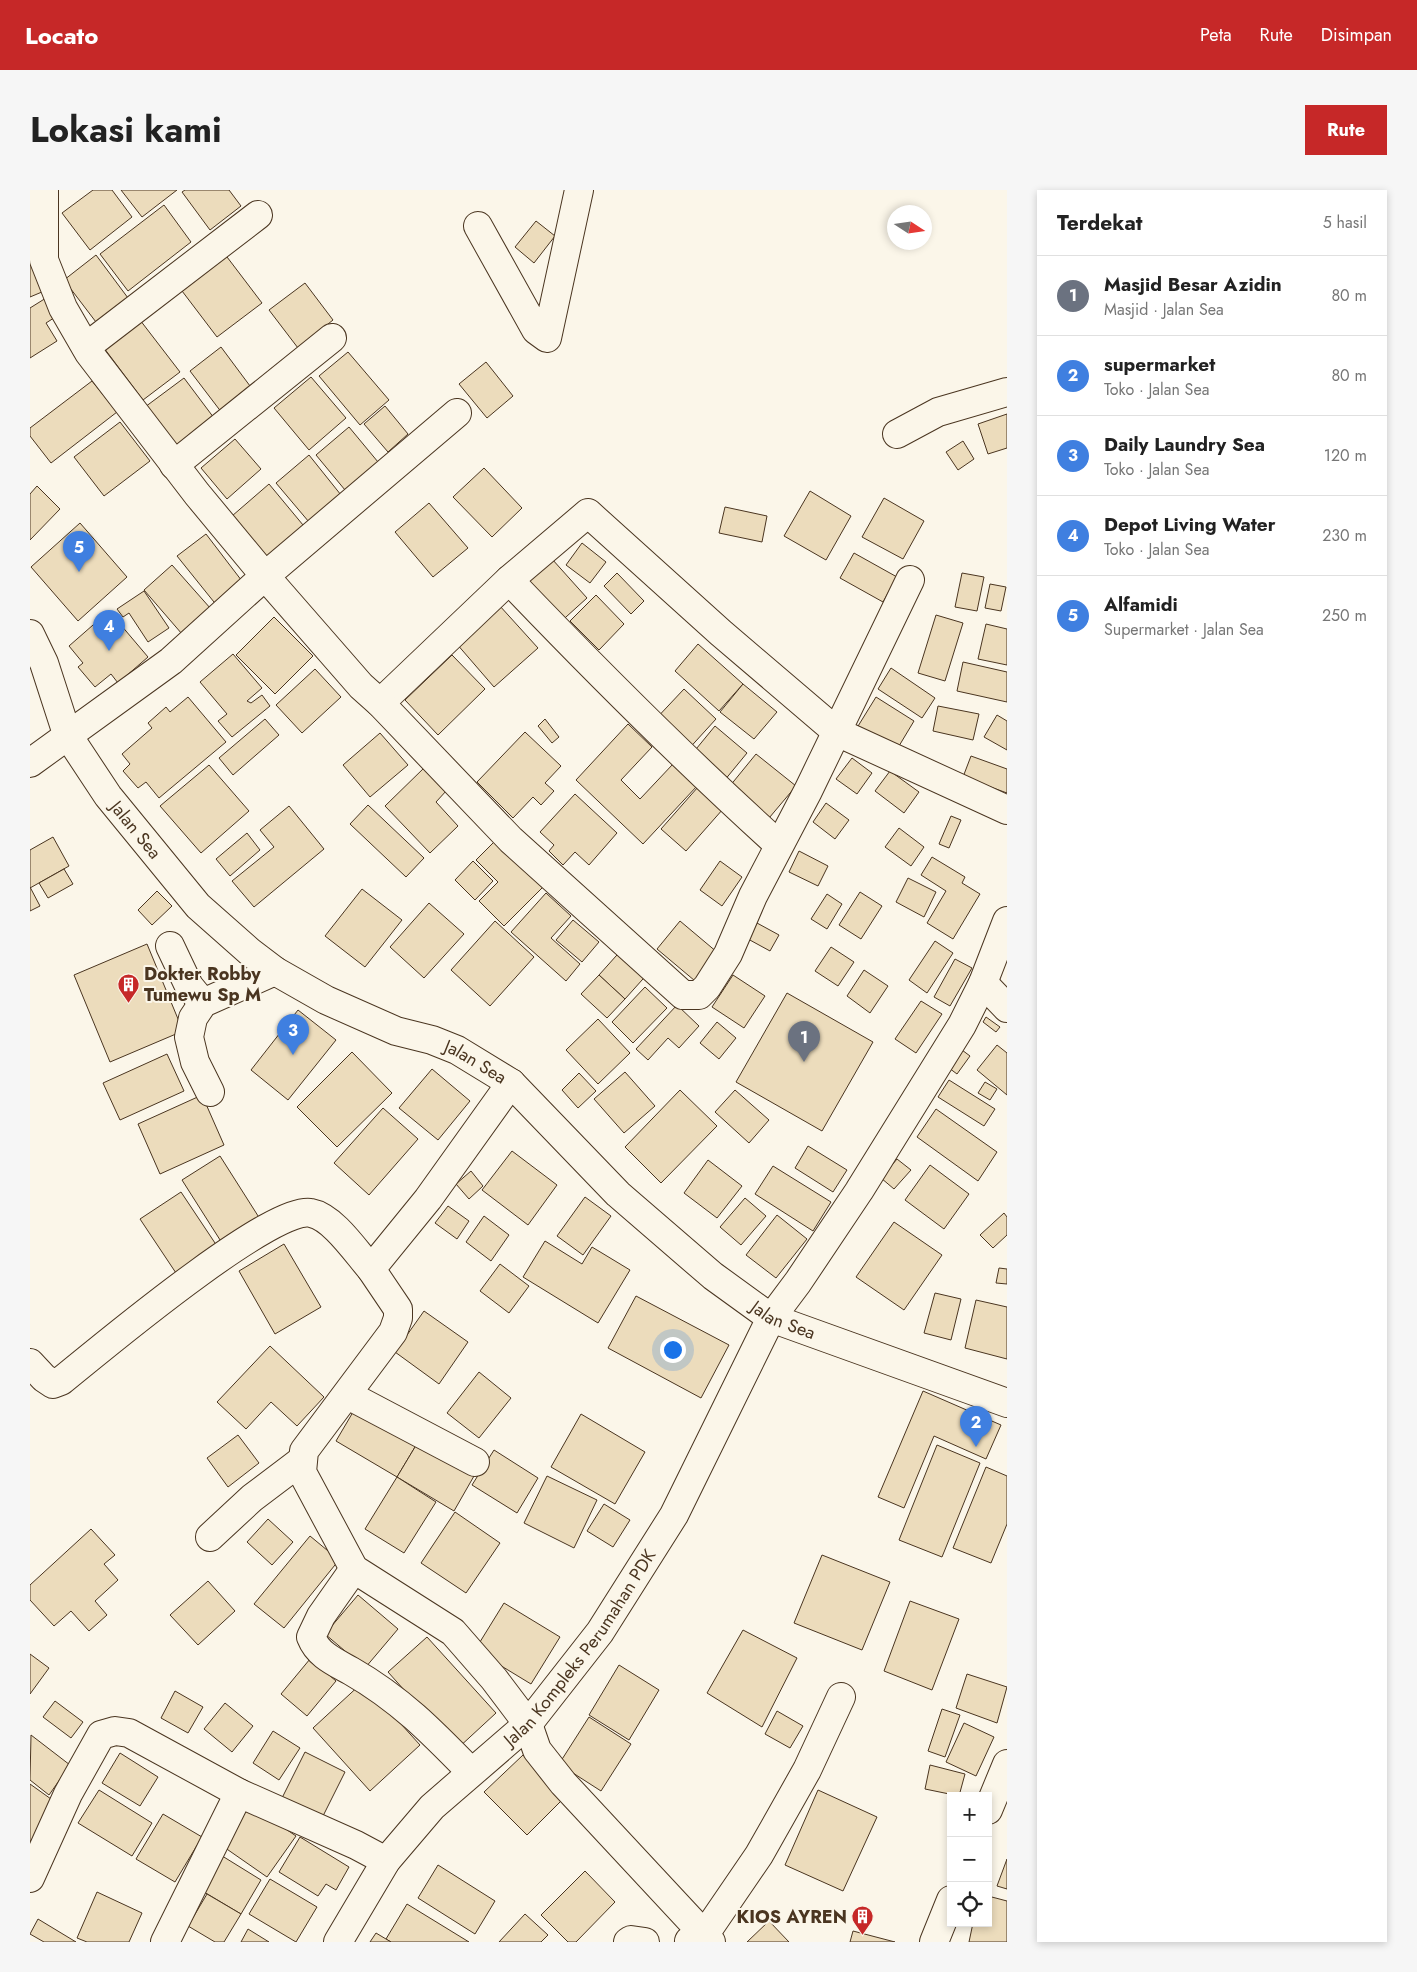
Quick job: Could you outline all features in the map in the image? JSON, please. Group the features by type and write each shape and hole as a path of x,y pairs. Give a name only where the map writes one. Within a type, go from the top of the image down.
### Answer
{"street":[{"path":"44,190 44,260 63,308 86,347 174,465 265,576 361,686 380,703 511,840 683,995 698,995 707,987 728,954 779,845 837,732 910,580"},
{"path":"478,226 536,330 547,338 579,190"},
{"path":"86,347 258,214"},
{"path":"174,465 332,338"},
{"path":"897,434 938,412 1007,392"},
{"path":"30,763 67,734 172,661 265,576 457,413"},
{"path":"380,703 509,580 588,513 721,634 837,732 1007,810"},
{"path":"509,580 605,680 690,763 779,845"},
{"name":"Jalan Sea","path":"30,634 44,663 67,734 108,796 198,906 250,952 276,971 335,1004 396,1031 432,1040 457,1050 510,1083 618,1194 713,1276 771,1318 1007,1403"},
{"name":"Jalan Kompleks Perumahan PDK","path":"338,1942 386,1861 432,1807 528,1724 600,1632 674,1515 771,1318 798,1282 889,1144 962,1025 983,983 1007,921"},
{"path":"170,946 190,986 203,1004"},
{"path":"210,1092 194,1062 189,1037 193,1018 203,1004 276,971"},
{"path":"983,983 1007,1008"},
{"path":"371,1269 428,1199 510,1083"},
{"path":"30,1363 53,1384 61,1381 191,1279 264,1228 294,1213 310,1212 326,1220 371,1269 398,1309 398,1318 393,1332 304,1452 301,1461 302,1472 354,1569 453,1632 494,1679 528,1724 537,1750 563,1784 701,1939 759,1855 807,1770 841,1697"},
{"path":"348,1395 475,1462"},
{"path":"210,1536 252,1498 301,1461"},
{"path":"354,1569 321,1616 311,1636 314,1645 327,1658 376,1686 421,1720 472,1772"},
{"path":"30,1878 68,1794 101,1735 108,1732 129,1733 239,1793 356,1845 386,1861"},
{"path":"992,1800 1007,1764"},
{"path":"165,1942 239,1793"},
{"path":"934,1942 947,1910"},
{"path":"628,1942 631,1940 645,1942"}],"building":[{"path":"93,190 112,190 132,217 90,250 62,213"},
{"path":"121,190 177,190 142,217"},
{"path":"185,190 229,190 241,206 210,230 182,192"},
{"path":"164,205 191,242 128,291 100,254"},
{"path":"536,221 555,236 534,263 515,247"},
{"path":"33,247 49,289 30,297 30,248"},
{"path":"224,253 262,303 217,337 179,287"},
{"path":"96,255 131,302 99,326 64,280"},
{"path":"305,283 333,320 298,348 269,310"},
{"path":"46,298 57,316 46,323 57,341 30,358 30,308"},
{"path":"140,320 180,372 143,400 104,348"},
{"path":"221,347 253,390 222,413 190,371"},
{"path":"348,352 389,400 360,425 319,376"},
{"path":"486,362 513,396 487,418 459,384"},
{"path":"311,377 346,418 309,450 274,408"},
{"path":"184,378 214,418 176,447 145,407"},
{"path":"92,381 117,412 51,463 30,436 30,428"},
{"path":"385,406 408,434 388,452 364,424"},
{"path":"1007,414 1007,448 988,454 978,424"},
{"path":"120,422 150,461 104,496 74,457"},
{"path":"349,427 383,468 350,496 316,455"},
{"path":"235,439 261,469 227,499 201,468"},
{"path":"963,441 974,459 958,470 946,452"},
{"path":"309,455 341,495 309,522 276,483"},
{"path":"484,468 522,508 492,537 453,497"},
{"path":"269,484 308,531 271,562 232,516"},
{"path":"37,486 60,509 30,540 30,494"},
{"path":"810,491 851,516 826,560 784,536"},
{"path":"884,498 924,521 903,559 862,537"},
{"path":"429,503 468,548 433,577 395,532"},
{"path":"725,507 767,516 762,542 719,533"},
{"path":"80,523 127,577 78,621 31,567"},
{"path":"206,534 245,585 218,607 177,556"},
{"path":"582,543 606,562 590,583 566,565"},
{"path":"854,553 897,577 883,602 840,578"},
{"path":"552,559 587,598 556,626 521,587"},
{"path":"172,565 211,609 182,634 144,590"},
{"path":"617,573 644,601 631,614 604,586"},
{"path":"962,573 984,577 977,611 955,607"},
{"path":"990,584 1006,587 1001,611 985,608"},
{"path":"144,591 169,628 148,642 129,613 123,617 117,609"},
{"path":"596,595 624,624 599,650 570,621"},
{"path":"499,605 538,648 494,687 456,643"},
{"path":"109,611 148,657 118,683 111,674 95,687 78,667 83,663 69,646"},
{"path":"936,615 963,623 945,681 918,673"},
{"path":"274,617 313,656 275,694 236,655"},
{"path":"986,624 1007,629 1007,665 978,659"},
{"path":"698,644 743,684 719,711 675,671"},
{"path":"233,654 262,688 247,701 251,703 262,695 270,706 232,737 218,721 227,714 200,682"},
{"path":"452,655 485,689 438,735 405,700"},
{"path":"963,662 1007,672 1007,702 957,691"},
{"path":"891,668 935,698 922,718 878,689"},
{"path":"315,669 341,697 302,733 276,705"},
{"path":"743,684 777,712 754,739 720,712"},
{"path":"684,689 716,719 685,753 652,723"},
{"path":"188,697 226,742 159,798 146,782 138,788 123,771 130,764 122,754 152,728 148,723 166,707 170,712"},
{"path":"876,697 914,721 893,756 855,731"},
{"path":"938,706 979,714 973,740 933,731"},
{"path":"997,715 1007,721 1007,750 984,737"},
{"path":"265,719 279,735 233,775 219,758"},
{"path":"545,719 559,737 552,743 538,726"},
{"path":"628,724 652,747 621,780 640,799 673,764 697,786 643,844 576,780"},
{"path":"715,726 747,753 724,781 692,754"},
{"path":"525,732 561,766 545,783 554,791 541,805 533,797 513,818 477,782"},
{"path":"380,733 408,765 370,797 343,765"},
{"path":"756,754 796,786 764,824 725,792"},
{"path":"971,756 1007,769 1007,793 963,777"},
{"path":"852,758 872,773 857,794 836,779"},
{"path":"209,765 249,811 201,853 160,806"},
{"path":"425,767 447,790 436,802 458,826 430,853 385,806"},
{"path":"890,771 919,792 904,813 875,791"},
{"path":"698,787 723,809 686,851 661,829"},
{"path":"575,794 617,833 589,865 575,852 563,865 549,851 554,845 540,832"},
{"path":"826,803 849,820 835,839 813,822"},
{"path":"368,805 424,858 406,877 350,824"},
{"path":"289,806 324,849 254,907 232,881 274,847 260,830"},
{"path":"951,816 961,820 949,848 939,844"},
{"path":"899,828 924,847 911,866 885,847"},
{"path":"247,833 260,850 230,876 216,859"},
{"path":"53,837 69,866 30,888 30,850"},
{"path":"499,837 546,884 504,926 479,901 498,882 476,860"},
{"path":"799,851 828,866 818,886 789,872"},
{"path":"932,857 965,877 962,883 980,894 953,939 927,923 946,891 921,875"},
{"path":"473,861 493,881 475,900 455,880"},
{"path":"720,861 742,877 722,906 700,890"},
{"path":"64,869 73,884 48,898 39,883"},
{"path":"908,878 936,892 924,917 896,902"},
{"path":"30,887 40,906 30,911"},
{"path":"362,889 402,920 365,967 325,936"},
{"path":"157,891 172,906 152,925 138,910"},
{"path":"860,892 882,906 861,939 839,925"},
{"path":"546,893 571,916 551,938 580,964 566,981 511,932"},
{"path":"827,894 842,904 827,929 811,919"},
{"path":"429,903 464,934 424,978 390,947"},
{"path":"573,920 599,942 582,962 556,940"},
{"path":"495,921 534,957 490,1006 451,970"},
{"path":"680,921 724,958 701,986 657,949"},
{"path":"757,923 779,935 770,951 748,939"},
{"path":"935,941 953,953 927,993 909,980"},
{"name":"Dokter Robby Tumewu Sp M","path":"147,944 183,1031 110,1062 74,975"},
{"path":"625,946 651,970 625,999 599,975"},
{"path":"831,947 854,962 838,986 815,971"},
{"path":"955,959 972,968 950,1006 934,997"},
{"path":"864,970 888,986 870,1013 847,996"},
{"path":"599,975 625,999 607,1018 581,994"},
{"path":"733,975 765,996 744,1028 712,1007"},
{"path":"645,987 667,1008 633,1043 612,1022"},
{"path":"787,993 873,1042 822,1131 736,1082"},
{"path":"921,1001 942,1014 916,1053 895,1039"},
{"path":"677,1005 699,1026 679,1048 668,1038 648,1060 636,1049"},
{"path":"298,1010 336,1040 288,1100 251,1070"},
{"path":"986,1017 1000,1027 996,1032 983,1022"},
{"path":"598,1019 630,1053 598,1084 566,1050"},
{"path":"717,1022 736,1038 719,1059 700,1043"},
{"path":"997,1045 1007,1053 1007,1095 977,1070"},
{"path":"958,1047 970,1056 957,1074 945,1065"},
{"path":"352,1052 392,1093 337,1147 297,1107"},
{"path":"167,1054 184,1091 120,1120 103,1083"},
{"path":"432,1069 470,1101 438,1140 399,1108"},
{"path":"625,1072 655,1106 624,1133 594,1099"},
{"path":"579,1073 596,1091 578,1108 562,1090"},
{"path":"949,1080 995,1109 984,1126 938,1097"},
{"path":"985,1082 997,1089 990,1100 978,1093"},
{"path":"680,1090 717,1126 661,1183 625,1147"},
{"path":"735,1090 769,1120 749,1143 715,1112"},
{"path":"202,1095 224,1145 160,1174 138,1124"},
{"path":"383,1108 418,1139 369,1195 334,1163"},
{"path":"936,1109 997,1152 978,1181 917,1137"},
{"path":"808,1146 847,1170 833,1192 795,1168"},
{"path":"512,1151 557,1185 528,1225 482,1190"},
{"path":"220,1156 260,1219 222,1243 182,1180"},
{"path":"897,1159 911,1170 894,1189 881,1178"},
{"path":"708,1160 742,1186 717,1218 684,1193"},
{"path":"930,1165 969,1194 944,1229 905,1200"},
{"path":"773,1166 831,1202 813,1231 755,1194"},
{"path":"471,1171 483,1186 469,1199 456,1184"},
{"path":"181,1192 219,1249 178,1276 140,1219"},
{"path":"585,1197 611,1216 583,1255 557,1236"},
{"path":"745,1198 766,1216 741,1245 720,1227"},
{"path":"448,1206 469,1221 457,1239 435,1223"},
{"path":"1004,1213 1007,1217 1007,1235 993,1248 980,1235"},
{"path":"777,1215 807,1239 776,1278 746,1255"},
{"path":"484,1216 509,1235 491,1261 466,1242"},
{"path":"894,1222 942,1255 904,1310 856,1277"},
{"path":"545,1241 582,1264 592,1247 630,1270 598,1323 523,1277"},
{"path":"284,1244 321,1307 275,1334 239,1271"},
{"path":"500,1264 529,1286 509,1313 480,1291"},
{"path":"999,1268 1007,1269 1007,1284 996,1283"},
{"path":"935,1293 961,1299 951,1340 924,1333"},
{"path":"636,1296 729,1345 701,1398 608,1348"},
{"path":"976,1300 1007,1307 1007,1359 965,1348"},
{"path":"424,1311 468,1342 439,1384 395,1352"},
{"path":"270,1346 324,1397 297,1426 271,1402 246,1429 217,1402"},
{"path":"479,1372 511,1398 479,1438 447,1413"},
{"path":"923,1391 1001,1425 986,1459 934,1436 904,1508 878,1497"},
{"path":"356,1407 418,1442 397,1477 336,1441"},
{"path":"581,1414 645,1452 615,1504 551,1467"},
{"path":"238,1435 259,1463 228,1487 207,1458"},
{"path":"418,1442 474,1476 454,1511 397,1477"},
{"path":"937,1445 980,1463 942,1557 899,1540"},
{"path":"494,1450 538,1478 517,1513 472,1485"},
{"path":"986,1467 1007,1476 1007,1524 991,1563 953,1548"},
{"path":"547,1476 597,1500 574,1548 524,1523"},
{"path":"397,1477 436,1502 404,1553 365,1529"},
{"path":"604,1504 630,1520 613,1547 587,1531"},
{"path":"455,1512 500,1543 466,1593 421,1563"},
{"path":"268,1519 293,1542 272,1565 247,1542"},
{"path":"91,1529 115,1555 104,1564 118,1580 95,1601 107,1615 89,1631 71,1611 54,1626 30,1600 30,1585"},
{"path":"310,1536 339,1560 284,1628 254,1604"},
{"path":"822,1555 890,1582 862,1650 794,1623"},
{"path":"208,1581 235,1611 198,1645 170,1615"},
{"path":"358,1595 398,1629 365,1668 325,1634"},
{"path":"910,1601 959,1619 932,1690 884,1671"},
{"path":"504,1603 560,1637 531,1684 475,1650"},
{"path":"743,1630 797,1658 762,1727 707,1693"},
{"path":"427,1637 496,1713 457,1749 388,1672"},
{"path":"30,1654 49,1668 30,1694"},
{"path":"310,1659 336,1681 307,1716 281,1694"},
{"path":"619,1665 659,1690 629,1740 589,1715"},
{"path":"967,1674 1007,1687 997,1723 956,1708"},
{"path":"363,1682 420,1745 370,1791 313,1728"},
{"path":"175,1691 203,1707 188,1733 161,1718"},
{"path":"55,1701 83,1722 71,1738 43,1717"},
{"path":"225,1703 253,1726 232,1752 204,1729"},
{"path":"942,1709 960,1715 945,1757 928,1751"},
{"path":"777,1711 803,1726 790,1748 765,1734"},
{"path":"589,1717 631,1744 601,1791 559,1764"},
{"path":"964,1723 994,1737 976,1776 946,1762"},
{"path":"273,1731 300,1748 279,1780 253,1763"},
{"path":"31,1735 70,1765 49,1795 30,1780"},
{"path":"305,1752 345,1772 321,1820 281,1800"},
{"path":"120,1753 158,1777 140,1806 102,1783"},
{"path":"523,1755 565,1797 527,1835 484,1792"},
{"path":"930,1765 965,1774 960,1792 947,1792 947,1794 925,1789"},
{"path":"30,1784 58,1804 31,1841 30,1841"},
{"path":"99,1790 152,1823 132,1856 78,1823"},
{"path":"818,1790 877,1817 843,1891 785,1865"},
{"path":"249,1804 296,1836 267,1877 221,1845"},
{"path":"163,1814 202,1837 175,1882 136,1859"},
{"path":"300,1837 349,1867 336,1890 326,1884 318,1896 279,1872"},
{"path":"219,1854 261,1880 241,1914 199,1889"},
{"path":"1007,1859 1007,1889 997,1886"},
{"path":"438,1865 495,1901 475,1934 418,1898"},
{"path":"585,1871 615,1902 576,1942 568,1942 541,1915"},
{"path":"270,1879 317,1907 296,1942 249,1914"},
{"path":"97,1892 142,1913 129,1942 87,1942 77,1938"},
{"path":"207,1894 241,1914 224,1942 215,1942 188,1926"},
{"path":"992,1897 1007,1901 1007,1942 969,1942 972,1927 992,1927"},
{"path":"407,1904 469,1942 391,1942 386,1939"},
{"path":"525,1914 548,1935 541,1942 499,1942"},
{"path":"38,1919 76,1942 44,1942 30,1934"},
{"path":"769,1921 789,1942 747,1942"},
{"path":"248,1929 269,1942 241,1942"},
{"name":"KIOS AYREN","path":"853,1931 895,1942 850,1942"},
{"path":"376,1933 391,1942 370,1942"}],"place":[{"name":"Alfamidi","path":"79,572"},
{"name":"Depot Living Water","path":"109,651"},
{"name":"Dokter Robby Tumewu Sp M","path":"128,1003"},
{"name":"Daily Laundry Sea","path":"293,1055"},
{"name":"Masjid Besar Azidin","path":"804,1062"},
{"name":"supermarket","path":"976,1447"},
{"name":"KIOS AYREN","path":"863,1936"}]}
